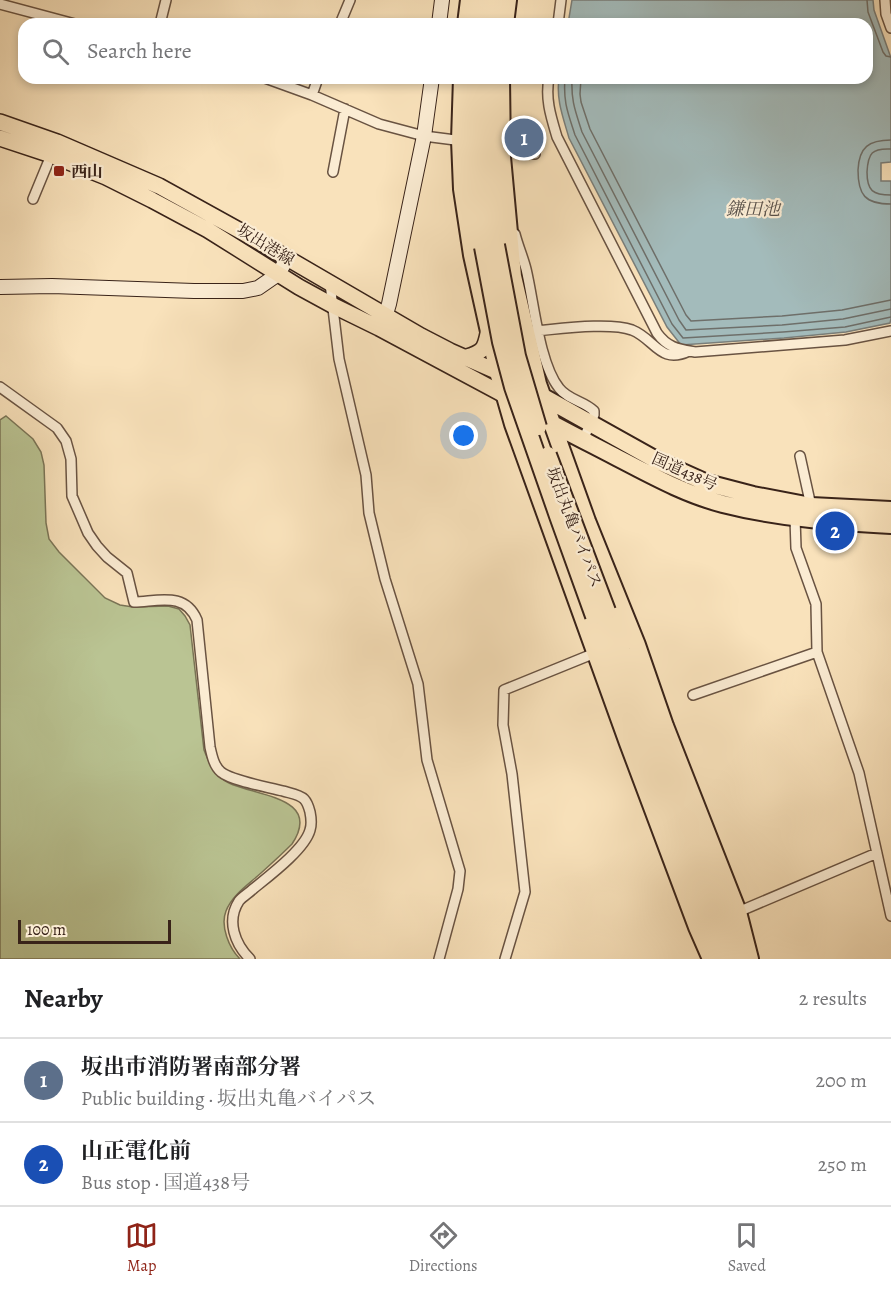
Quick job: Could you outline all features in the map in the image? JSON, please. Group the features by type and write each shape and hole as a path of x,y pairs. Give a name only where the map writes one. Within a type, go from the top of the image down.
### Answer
{"highway":[{"path":"467,18 469,0"},
{"path":"479,18 481,0"},
{"path":"493,18 495,0"},
{"path":"506,18 508,0"},
{"path":"462,84 462,189 472,255 498,372 513,424 595,653 672,862 711,959"},
{"name":"坂出丸亀バイパス","path":"475,84 473,132 477,188 517,356 532,408 601,613 724,959"},
{"name":"坂出丸亀バイパス","path":"488,84 490,246"},
{"path":"501,84 498,147 513,276 532,332 537,384 587,520 637,645 665,726 738,912 750,959"},
{"name":"国道438号","path":"498,372 658,461 707,483 811,506 891,510"},
{"name":"国道438号","path":"506,396 583,440 674,486 702,497 723,504 795,518 891,525"},
{"path":"566,460 571,451 582,444 601,449"},
{"name":"坂出丸亀バイパス","path":"601,613 739,959"}],"main road":[{"name":"坂出港線","path":"0,122 54,148 208,230 332,305 421,336 498,372"},
{"name":"坂出港線","path":"0,138 54,148 159,186 330,283 382,321 506,396"},
{"path":"467,357 483,350 489,329"}],"street":[{"path":"162,18 166,0"},
{"path":"342,18 350,0"},
{"path":"440,18 442,0"},
{"path":"559,18 561,0"},
{"path":"885,0 886,14 891,28"},
{"path":"0,4 52,18"},
{"path":"282,84 379,124 424,136 462,141"},
{"path":"312,95 316,84"},
{"path":"382,321 424,136 431,84"},
{"path":"548,84 548,106 557,136 663,342 695,352 845,340 891,331"},
{"path":"333,172 345,110"},
{"path":"498,147 535,154"},
{"path":"33,199 54,148"},
{"path":"513,229 525,268 532,332 554,380 565,394 594,411 583,440"},
{"path":"0,287 52,286 243,291 258,288 278,274 287,259"},
{"path":"330,283 339,358 366,475 369,513 385,579 418,684 427,760 460,871 458,889 439,959"},
{"path":"532,332 621,326 635,331 664,354 680,355 689,351"},
{"path":"0,387 57,428 66,441 71,459 72,496 88,533 97,546 127,573 134,602 176,601 193,610 197,620 210,747 214,761 221,772 231,778 291,793 303,798 309,807 310,830 302,844 279,868 239,901 232,927 241,950 250,959"},
{"path":"800,456 811,506"},
{"path":"795,518 796,548 816,604 817,652 859,773 891,916"},
{"path":"693,694 817,652"},
{"path":"505,959 525,891 512,774 503,725 504,690 595,653"},
{"path":"738,912 877,853"}],"green space":[{"path":"6,416 33,439 41,452 44,465 46,523 49,539 59,552 105,598 120,605 133,607 168,606 179,609 185,616 190,625 204,750 213,769 229,783 269,796 293,807 299,816 299,828 292,844 237,895 226,911 225,930 232,949 240,959 0,959 0,420"}],"water":[{"name":"鎌田池","path":"572,0 873,0 874,10 891,58 891,162 881,163 881,181 891,181 890,323 846,332 681,345 667,327 569,138 558,94 559,84 873,84 873,18 569,18"}],"place":[{"name":"坂出市消防署南部分署","path":"524,138"},
{"name":"西山","path":"59,171"},
{"name":"山正電化前","path":"835,531"}]}
